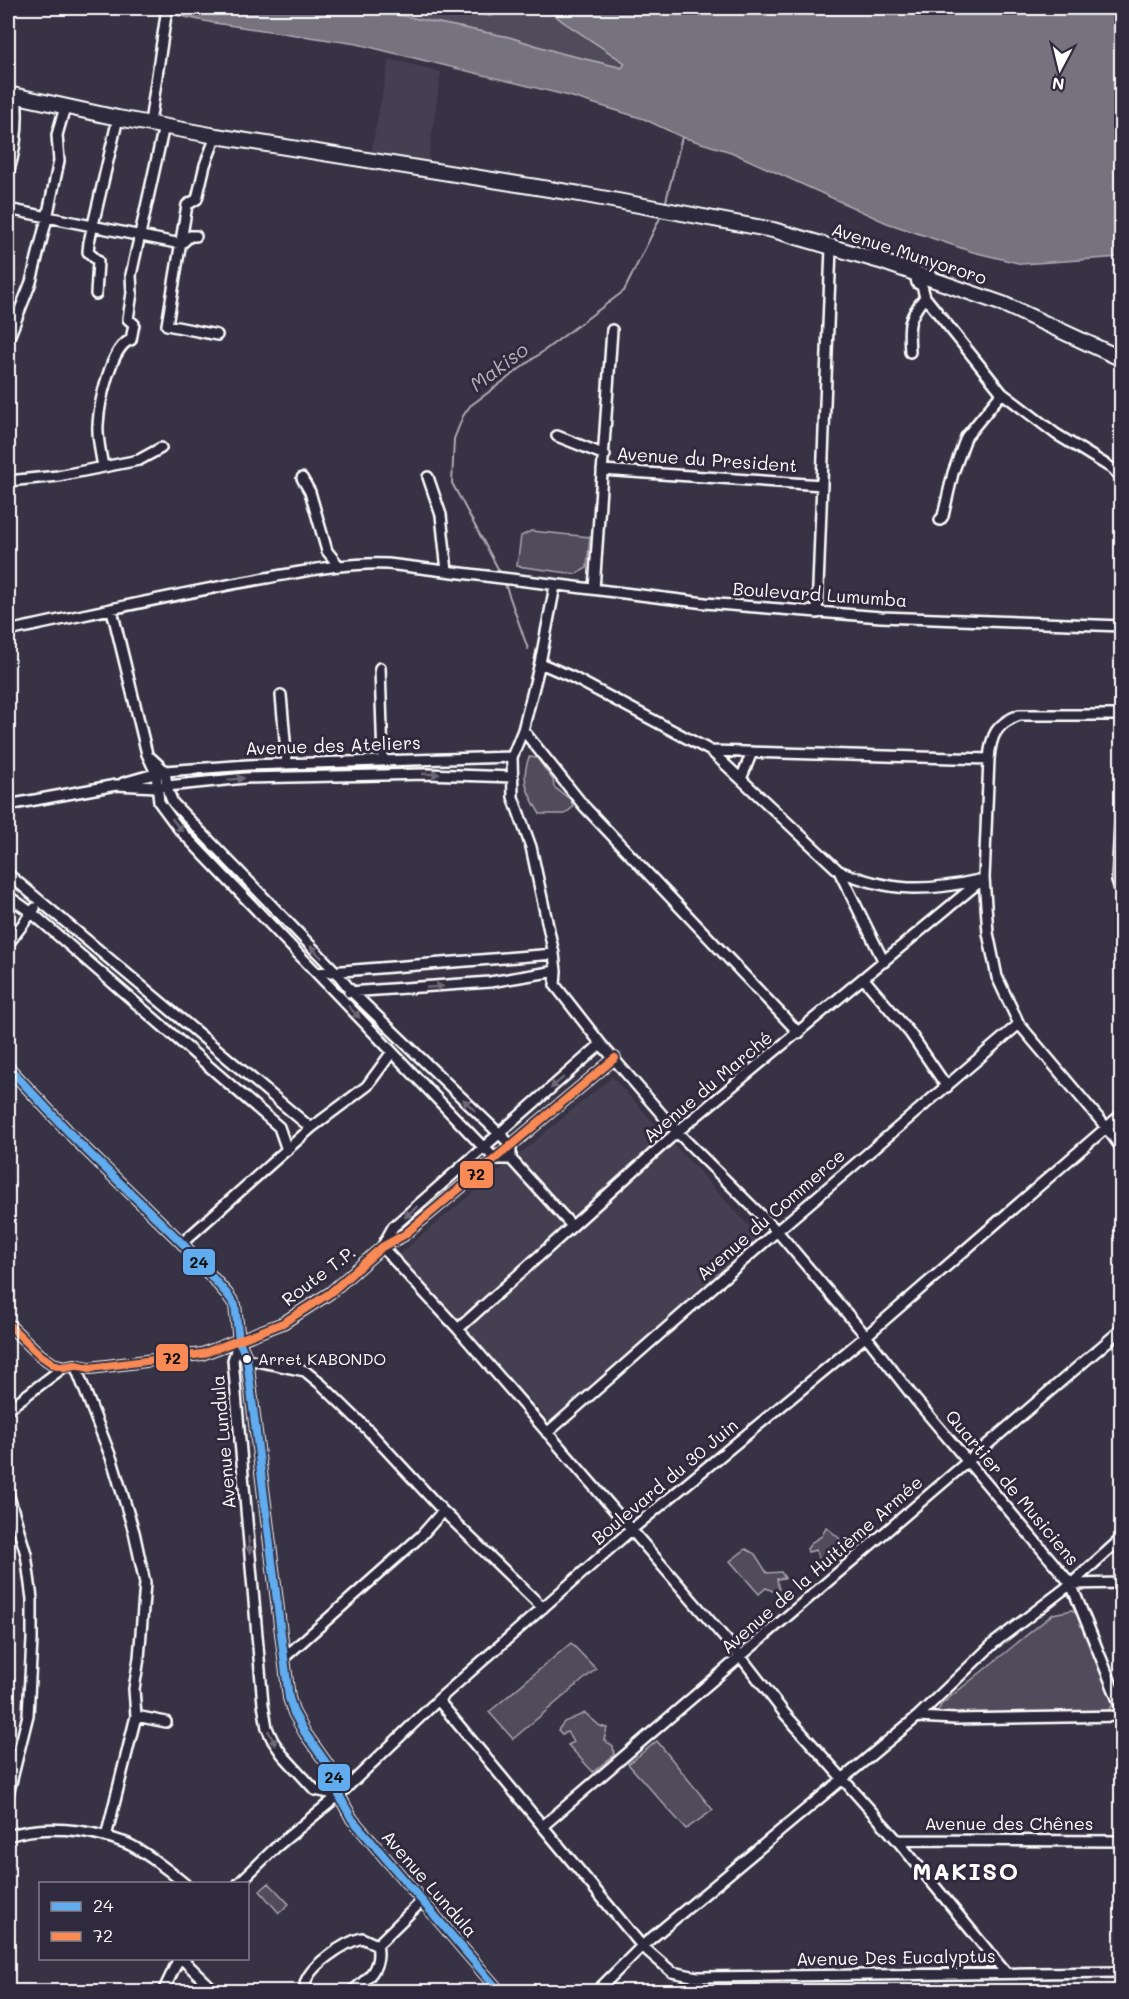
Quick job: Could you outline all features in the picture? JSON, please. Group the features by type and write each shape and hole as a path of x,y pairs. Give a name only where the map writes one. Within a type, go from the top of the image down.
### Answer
{"highway":[{"name":"Avenue Munyororo","path":"12,95 216,136 568,192 773,230 915,273 1003,304 1122,359"}],"street":[{"path":"150,123 168,8"},
{"path":"8,174 15,148 18,118 12,95"},
{"path":"10,335 31,282 47,218 59,160 57,135 65,107"},
{"path":"96,294 98,261 88,252 118,118"},
{"path":"103,467 98,425 114,356 125,342 131,340 134,324 128,319 132,293 131,275 164,126"},
{"path":"216,136 205,165 197,199 187,206 167,325 217,335"},
{"path":"8,209 181,244"},
{"path":"181,244 190,236 196,236"},
{"name":"Avenue du President","path":"817,613 831,248"},
{"path":"915,273 917,283 922,286 925,297 1002,393 1056,434 1113,469 1122,478"},
{"path":"910,352 909,331 913,312 925,297"},
{"path":"602,470 605,454 612,330"},
{"path":"940,520 943,516 953,472 966,437 1002,393"},
{"path":"557,436 605,454"},
{"path":"8,472 12,480 58,476 139,460 160,448"},
{"name":"Avenue du President","path":"594,589 602,470 822,485"},
{"path":"428,477 441,515 447,572"},
{"path":"302,478 310,492 327,551 339,566"},
{"name":"Boulevard Lumumba","path":"8,631 224,585 369,563 705,603 817,613 1122,626"},
{"path":"512,757 522,730 540,663 555,586"},
{"path":"112,610 147,754 160,772 173,802 336,972 352,992 511,1145 511,1160 572,1226"},
{"path":"540,663 711,751 839,871 884,962"},
{"path":"380,668 384,760"},
{"path":"281,695 287,763"},
{"path":"1122,715 1019,715 1008,719 999,727 991,740 988,759 984,878 992,958 997,978 1019,1024 1122,1149"},
{"path":"522,730 583,805 799,1033"},
{"path":"711,751 988,759"},
{"path":"741,779 752,752"},
{"name":"Avenue des Ateliers","path":"116,785 160,772 287,763 512,757"},
{"name":"Quartier de Musiciens","path":"512,757 513,797 531,847 554,954 555,986 601,1044 677,1132 777,1231 1071,1584 1122,1710"},
{"path":"160,772 157,787 159,802 179,829 484,1148 496,1159 511,1160"},
{"path":"8,805 116,785 157,787 245,778 426,774 513,777"},
{"path":"1122,788 1117,880 1122,896"},
{"path":"839,871 888,887 916,889 946,887 984,878"},
{"path":"8,874 311,1128"},
{"name":"Avenue du Marché","path":"458,1329 677,1132 984,878"},
{"path":"8,896 32,913 279,1128 287,1150"},
{"path":"8,944 40,902"},
{"path":"317,973 554,954"},
{"path":"335,992 490,982 556,971"},
{"path":"864,979 910,1033 947,1087"},
{"name":"Avenue du Commerce","path":"547,1433 777,1231 1019,1024"},
{"name":"Route T.P.","path":"382,1247 393,1227 601,1044"},
{"path":"182,1243 311,1128 368,1086 392,1052"},
{"name":"Route T.P.","path":"64,1367 75,1365 90,1368 202,1354 283,1323 330,1293 382,1247 404,1235 615,1058"},
{"path":"8,1067 77,1141 182,1243 235,1305 239,1341"},
{"path":"222,1078 238,1067"},
{"name":"Boulevard du 30 Juin","path":"240,1882 276,1847 339,1795 438,1700 631,1530 866,1336 1122,1114"},
{"path":"382,1247 458,1329 741,1657 785,1714 897,1840 1006,1973"},
{"path":"8,1324 40,1355 53,1364 64,1367"},
{"name":"Avenue de la Huitième Armée","path":"544,1825 1122,1329"},
{"name":"Avenue Lundula","path":"239,1341 247,1359 289,1698 294,1713 332,1772 339,1795 352,1819 500,1992"},
{"name":"Avenue Lundula","path":"239,1341 234,1360 263,1704 267,1728 282,1754 315,1790 339,1795"},
{"path":"247,1359 305,1371 368,1430 443,1511 543,1608"},
{"path":"75,1365 112,1460 141,1557 145,1583 134,1689 136,1716 106,1837"},
{"path":"8,1409 64,1367"},
{"path":"8,1493 26,1554 32,1599 28,1715 8,1796"},
{"path":"285,1657 421,1536 443,1511"},
{"path":"596,1992 642,1946 917,1717 993,1642 1071,1584 1122,1538"},
{"path":"1071,1584 1122,1583"},
{"path":"438,1700 544,1825 642,1946"},
{"path":"136,1716 166,1722"},
{"path":"917,1717 955,1719 1122,1716"},
{"path":"8,1836 22,1831 72,1831 125,1842 182,1882"},
{"name":"Avenue des Chênes","path":"897,1840 1122,1841"},
{"path":"377,1945 422,1901"},
{"path":"310,1992 305,1985 307,1975 345,1943 362,1938 377,1945"},
{"path":"351,1992 367,1980 372,1973 379,1957 377,1945"},
{"name":"Avenue Des Eucalyptus","path":"642,1946 672,1972 697,1977 1122,1972"},
{"path":"163,1992 179,1960"},
{"path":"181,1960 216,1992"}],"shaded area":[{"path":"142,8 351,8 509,37 560,53 622,68 625,63 562,21 547,8 1121,8 1121,257 1022,264 973,252 887,223 731,152 682,137 644,119 569,96 357,44 214,23"},
{"path":"351,8 450,8 490,16 516,8 547,8 625,65 623,68 560,53 509,37"},
{"path":"389,59 441,72 428,161 371,153"},
{"path":"531,531 590,537 587,568 576,574 517,566 521,536"},
{"path":"529,757 537,758 553,780 554,787 571,800 573,807 565,814 540,814 525,780"},
{"path":"612,1077 760,1238 551,1422 397,1256"},
{"path":"826,1527 839,1538 849,1553 843,1559 827,1565 820,1562 816,1550 808,1552 807,1549 812,1542 822,1536"},
{"path":"746,1549 755,1554 767,1573 781,1572 785,1578 777,1579 779,1589 777,1593 766,1588 759,1594 730,1561"},
{"path":"1072,1610 1078,1615 1112,1699 1112,1706 1107,1711 940,1716 937,1713 941,1705 1053,1614"},
{"path":"571,1643 596,1669 513,1739 489,1712"},
{"path":"585,1713 600,1726 607,1728 604,1740 613,1746 614,1755 593,1772 568,1745 574,1742 567,1732 562,1734 558,1730 564,1722"},
{"path":"657,1741 713,1810 686,1829 628,1764"},
{"path":"269,1883 289,1904 279,1913 260,1891"}],"waterway":[{"name":"Makiso","path":"665,205 682,137"},
{"name":"Makiso","path":"502,576 452,483 454,439 463,416 470,406 624,291 661,216"},
{"name":"Makiso","path":"504,581 528,649"}],"transit line":[{"name":"72","path":"8,1324 40,1355 53,1364 64,1367 75,1365 90,1368 202,1354 283,1323 330,1293 382,1247 404,1235 615,1058"},
{"name":"24","path":"8,1067 77,1141 182,1243 235,1305 239,1341 247,1359 289,1698 294,1713 332,1771 339,1795 352,1819 500,1992"}],"place":[{"name":"Arret KABONDO","path":"247,1359"}],"district":[{"name":"MAKISO","path":"966,1872"}]}
